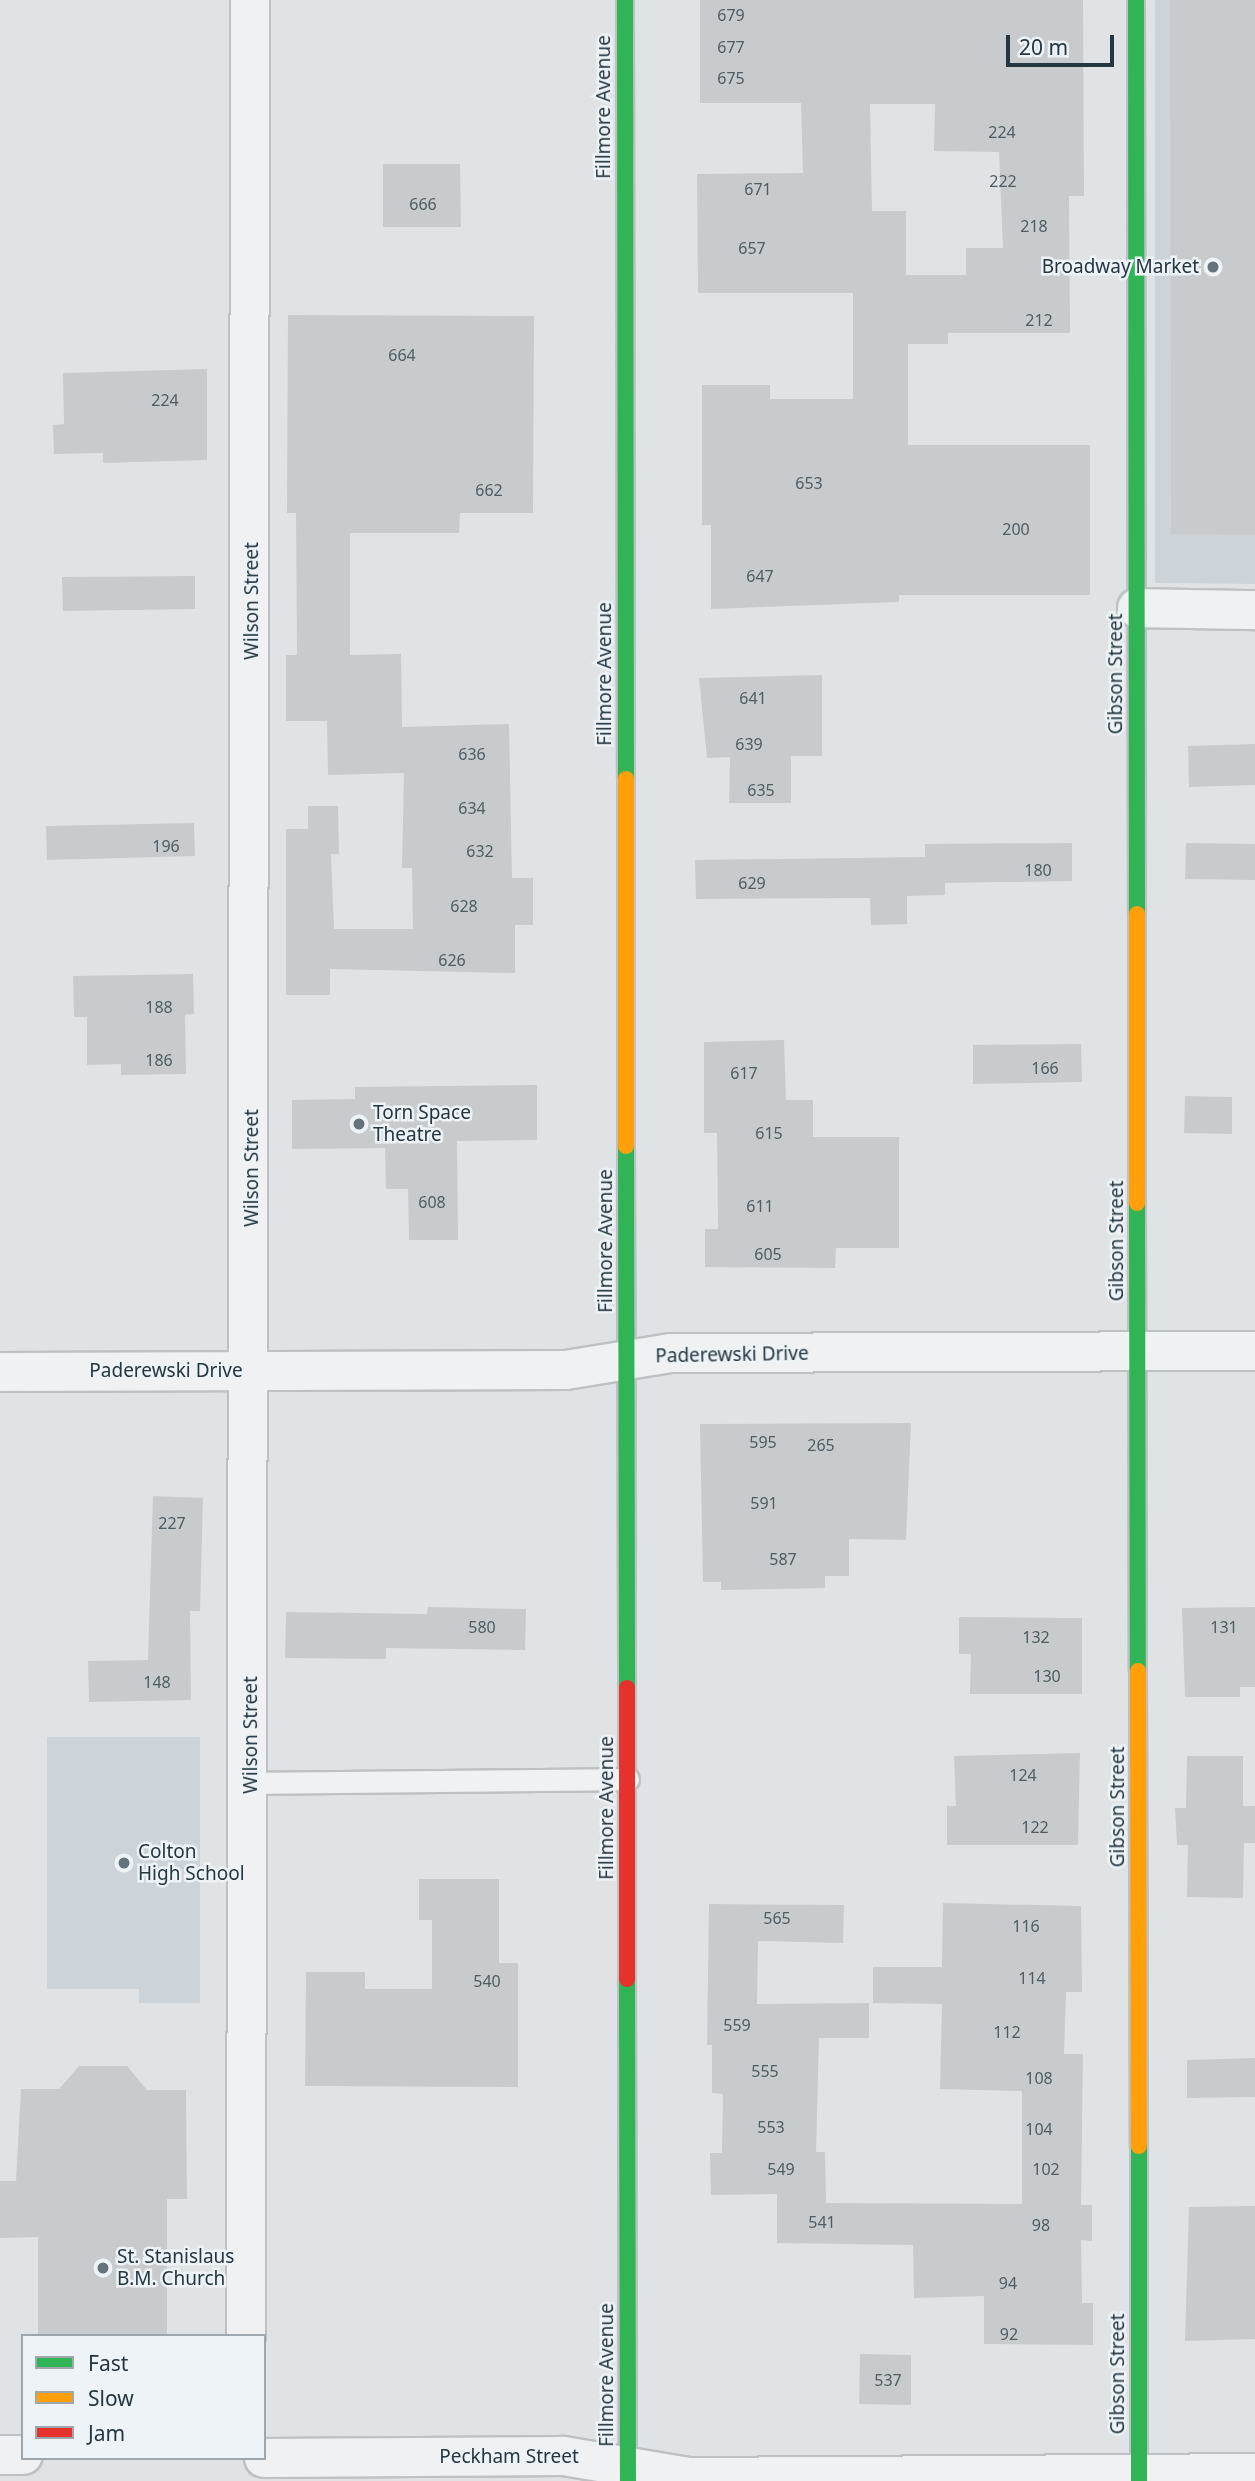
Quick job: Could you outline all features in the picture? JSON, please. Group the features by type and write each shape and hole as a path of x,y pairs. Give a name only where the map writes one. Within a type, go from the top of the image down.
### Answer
{"street":[{"name":"Wilson Street","path":"246,2334 251,1783 250,0"},
{"name":"Fillmore Avenue","path":"625,0 628,2472"},
{"name":"Gibson Street","path":"1136,0 1139,2477"},
{"path":"1137,608 1255,610"},
{"name":"Paderewski Drive","path":"0,1372 566,1370 671,1353 1255,1351"},
{"path":"0,2455 21,2455"},
{"name":"Peckham Street","path":"266,2458 563,2456 628,2472 689,2477 1139,2477 1255,2473"},
{"path":"245,2460 245,2481"}],"lane":[{"path":"251,1783 628,1779"}],"shaded area":[{"name":"Broadway Market","path":"1155,0 1255,0 1255,584 1155,583"},
{"name":"Colton High School","path":"47,1737 200,1737 200,2003 139,2003 139,1989 47,1989"}],"building":[{"path":"700,0 1083,0 1084,196 1069,196 1070,333 948,333 948,344 908,344 908,445 1090,445 1090,595 899,595 899,602 711,609 711,525 702,525 702,385 770,385 770,399 853,399 853,293 698,293 697,174 803,173 801,103 700,103","holes":["870,104 935,104 934,151 999,152 1003,248 966,248 966,275 906,275 906,211 872,211"]},
{"name":"Broadway Market","path":"1170,0 1255,0 1255,535 1171,534"},
{"path":"383,164 460,164 461,227 383,227"},
{"path":"288,315 534,316 533,513 460,513 459,533 350,533 350,655 401,654 402,727 509,724 512,878 533,878 533,925 515,925 515,973 330,969 330,995 286,995 286,829 308,829 308,806 338,806 339,854 331,854 334,929 413,929 412,868 402,868 404,773 328,775 327,721 286,721 286,655 297,655 296,513 287,513"},
{"path":"207,369 207,460 103,463 103,453 54,454 53,425 64,424 63,373"},
{"path":"195,576 195,609 63,611 62,577"},
{"path":"822,675 822,756 791,756 791,803 729,803 730,757 707,758 699,678"},
{"path":"1255,744 1255,785 1189,787 1188,746"},
{"path":"194,823 195,856 47,860 46,826"},
{"path":"1072,843 1072,881 945,883 945,895 907,896 907,924 871,925 870,898 696,899 695,860 925,857 925,844"},
{"path":"1186,843 1255,844 1255,880 1185,879"},
{"path":"193,974 194,1014 185,1015 186,1074 121,1075 121,1064 87,1065 87,1017 74,1017 73,976"},
{"path":"784,1040 786,1100 813,1100 813,1137 899,1137 899,1248 836,1248 835,1268 705,1267 705,1229 718,1229 717,1133 704,1133 704,1042"},
{"path":"1081,1044 1082,1082 973,1084 973,1045"},
{"path":"537,1085 537,1140 457,1141 458,1240 409,1240 408,1189 386,1189 385,1148 292,1149 292,1100 355,1099 355,1087"},
{"path":"1185,1096 1232,1097 1232,1134 1184,1133"},
{"path":"911,1423 906,1540 849,1539 849,1576 825,1576 825,1588 721,1590 721,1582 703,1582 700,1424"},
{"path":"153,1496 203,1498 200,1611 190,1611 191,1700 89,1702 88,1661 148,1660"},
{"path":"428,1607 526,1609 525,1650 386,1648 386,1659 285,1658 286,1612 427,1614"},
{"path":"1255,1607 1255,1687 1240,1687 1240,1697 1185,1697 1182,1608"},
{"path":"959,1617 1082,1618 1082,1694 970,1694 971,1654 959,1654"},
{"path":"1080,1753 1078,1845 947,1845 947,1806 956,1806 954,1756"},
{"path":"1187,1756 1243,1756 1243,1806 1255,1806 1255,1843 1244,1843 1243,1898 1187,1897 1188,1845 1177,1845 1175,1808 1186,1808"},
{"path":"419,1879 499,1879 499,1963 518,1963 518,2087 305,2086 306,1972 365,1972 365,1989 432,1989 432,1920 419,1920"},
{"path":"943,1903 1081,1906 1082,1992 1066,1992 1064,2054 1083,2054 1081,2205 1092,2205 1092,2241 1081,2240 1082,2303 1093,2303 1093,2345 984,2344 984,2296 914,2298 913,2245 777,2243 777,2194 711,2195 710,2153 722,2153 723,2094 712,2093 712,2045 707,2045 709,1904 844,1905 843,1943 758,1941 757,2004 869,2003 869,2038 819,2038 816,2152 825,2152 826,2203 1022,2204 1022,2091 940,2089 942,2004 873,2003 873,1967 942,1967"},
{"path":"1255,2058 1255,2097 1187,2098 1187,2060"},
{"name":"St. Stanislaus B.M. Church","path":"79,2066 127,2066 147,2090 186,2090 187,2199 167,2199 167,2334 38,2334 38,2237 0,2238 0,2181 16,2181 21,2089 59,2089"},
{"path":"1255,2206 1255,2339 1185,2341 1189,2207"},
{"path":"860,2354 911,2355 911,2405 859,2404"}],"traffic: fast":[{"path":"625,0 626,779"},
{"path":"1136,0 1137,914"},
{"path":"626,1146 627,1688"},
{"path":"1137,1203 1138,1671"},
{"path":"627,1979 628,2481"},
{"path":"1139,2146 1139,2481"}],"traffic: slow":[{"path":"626,779 626,1146"},
{"path":"1137,914 1137,1203"},
{"path":"1138,1671 1139,2146"}],"traffic: jam":[{"path":"627,1688 627,1979"}],"place":[{"name":"Broadway Market","path":"1213,267"},
{"name":"Torn Space Theatre","path":"359,1124"},
{"name":"Colton High School","path":"124,1863"},
{"name":"St. Stanislaus B.M. Church","path":"103,2268"}]}
